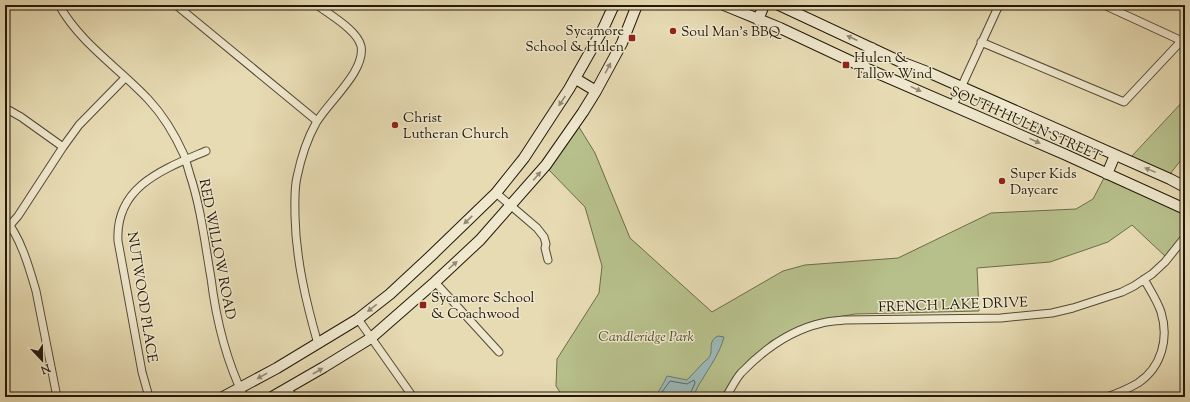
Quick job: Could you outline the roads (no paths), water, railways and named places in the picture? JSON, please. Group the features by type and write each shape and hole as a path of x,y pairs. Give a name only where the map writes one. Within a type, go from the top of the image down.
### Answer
{"main road":[{"path":"223,397 242,393 358,319 390,294 496,193 524,158 576,79 614,5"},
{"path":"272,397 290,393 336,360 371,338 467,252 511,205 546,165 573,128 596,91 622,43 637,5"},
{"name":"SOUTH HULEN STREET","path":"724,5 780,28 862,66 1185,209"},
{"path":"758,20 764,5"},
{"name":"SOUTH HULEN STREET","path":"779,5 901,62 1116,155 1185,187"},
{"path":"862,66 872,48"},
{"path":"576,79 596,91"},
{"path":"1107,174 1116,155"}],"street":[{"name":"RED WILLOW ROAD","path":"59,5 72,25 85,40 148,99 161,114 185,160 200,210 220,327 230,363 242,393"},
{"path":"176,5 317,121"},
{"path":"317,5 352,31 361,46 361,59 356,70 317,121 311,134 304,151 294,196 295,239 299,267 305,298 318,344"},
{"path":"953,105 999,5"},
{"path":"981,42 1124,102 1183,39 1104,5"},
{"path":"8,229 63,147 80,125 125,78"},
{"path":"5,108 21,117 63,147"},
{"name":"NUTWOOD PLACE","path":"148,397 118,241 117,231 120,217 130,196 139,187 157,173 206,150"},
{"path":"496,193 537,228 544,237 548,260"},
{"path":"5,219 8,229 24,252 36,291 57,397"},
{"name":"FRENCH LAKE DRIVE","path":"726,397 740,374 779,341 793,333 823,322 844,320 1001,318 1052,313 1073,308 1122,292 1144,279 1165,262 1185,237"},
{"path":"1107,397 1125,390 1139,382 1158,362 1163,348 1164,325 1161,311 1144,279"},
{"path":"434,282 499,352"},
{"path":"358,319 413,397"}],"water":[{"path":"718,336 724,337 720,348 693,397 656,397 667,376 687,380 708,358 711,352 712,341"}],"place":[{"name":"Soul Man's BBQ","path":"673,31"},
{"name":"Sycamore School & Hulen","path":"632,38"},
{"name":"Hulen & Tallow Wind","path":"846,65"},
{"name":"Christ Lutheran Church","path":"395,125"},
{"name":"Super Kids Daycare","path":"1002,181"},
{"name":"Sycamore School & Coachwood","path":"423,305"}],"park label":[{"name":"Candleridge Park","path":"646,336"}]}
